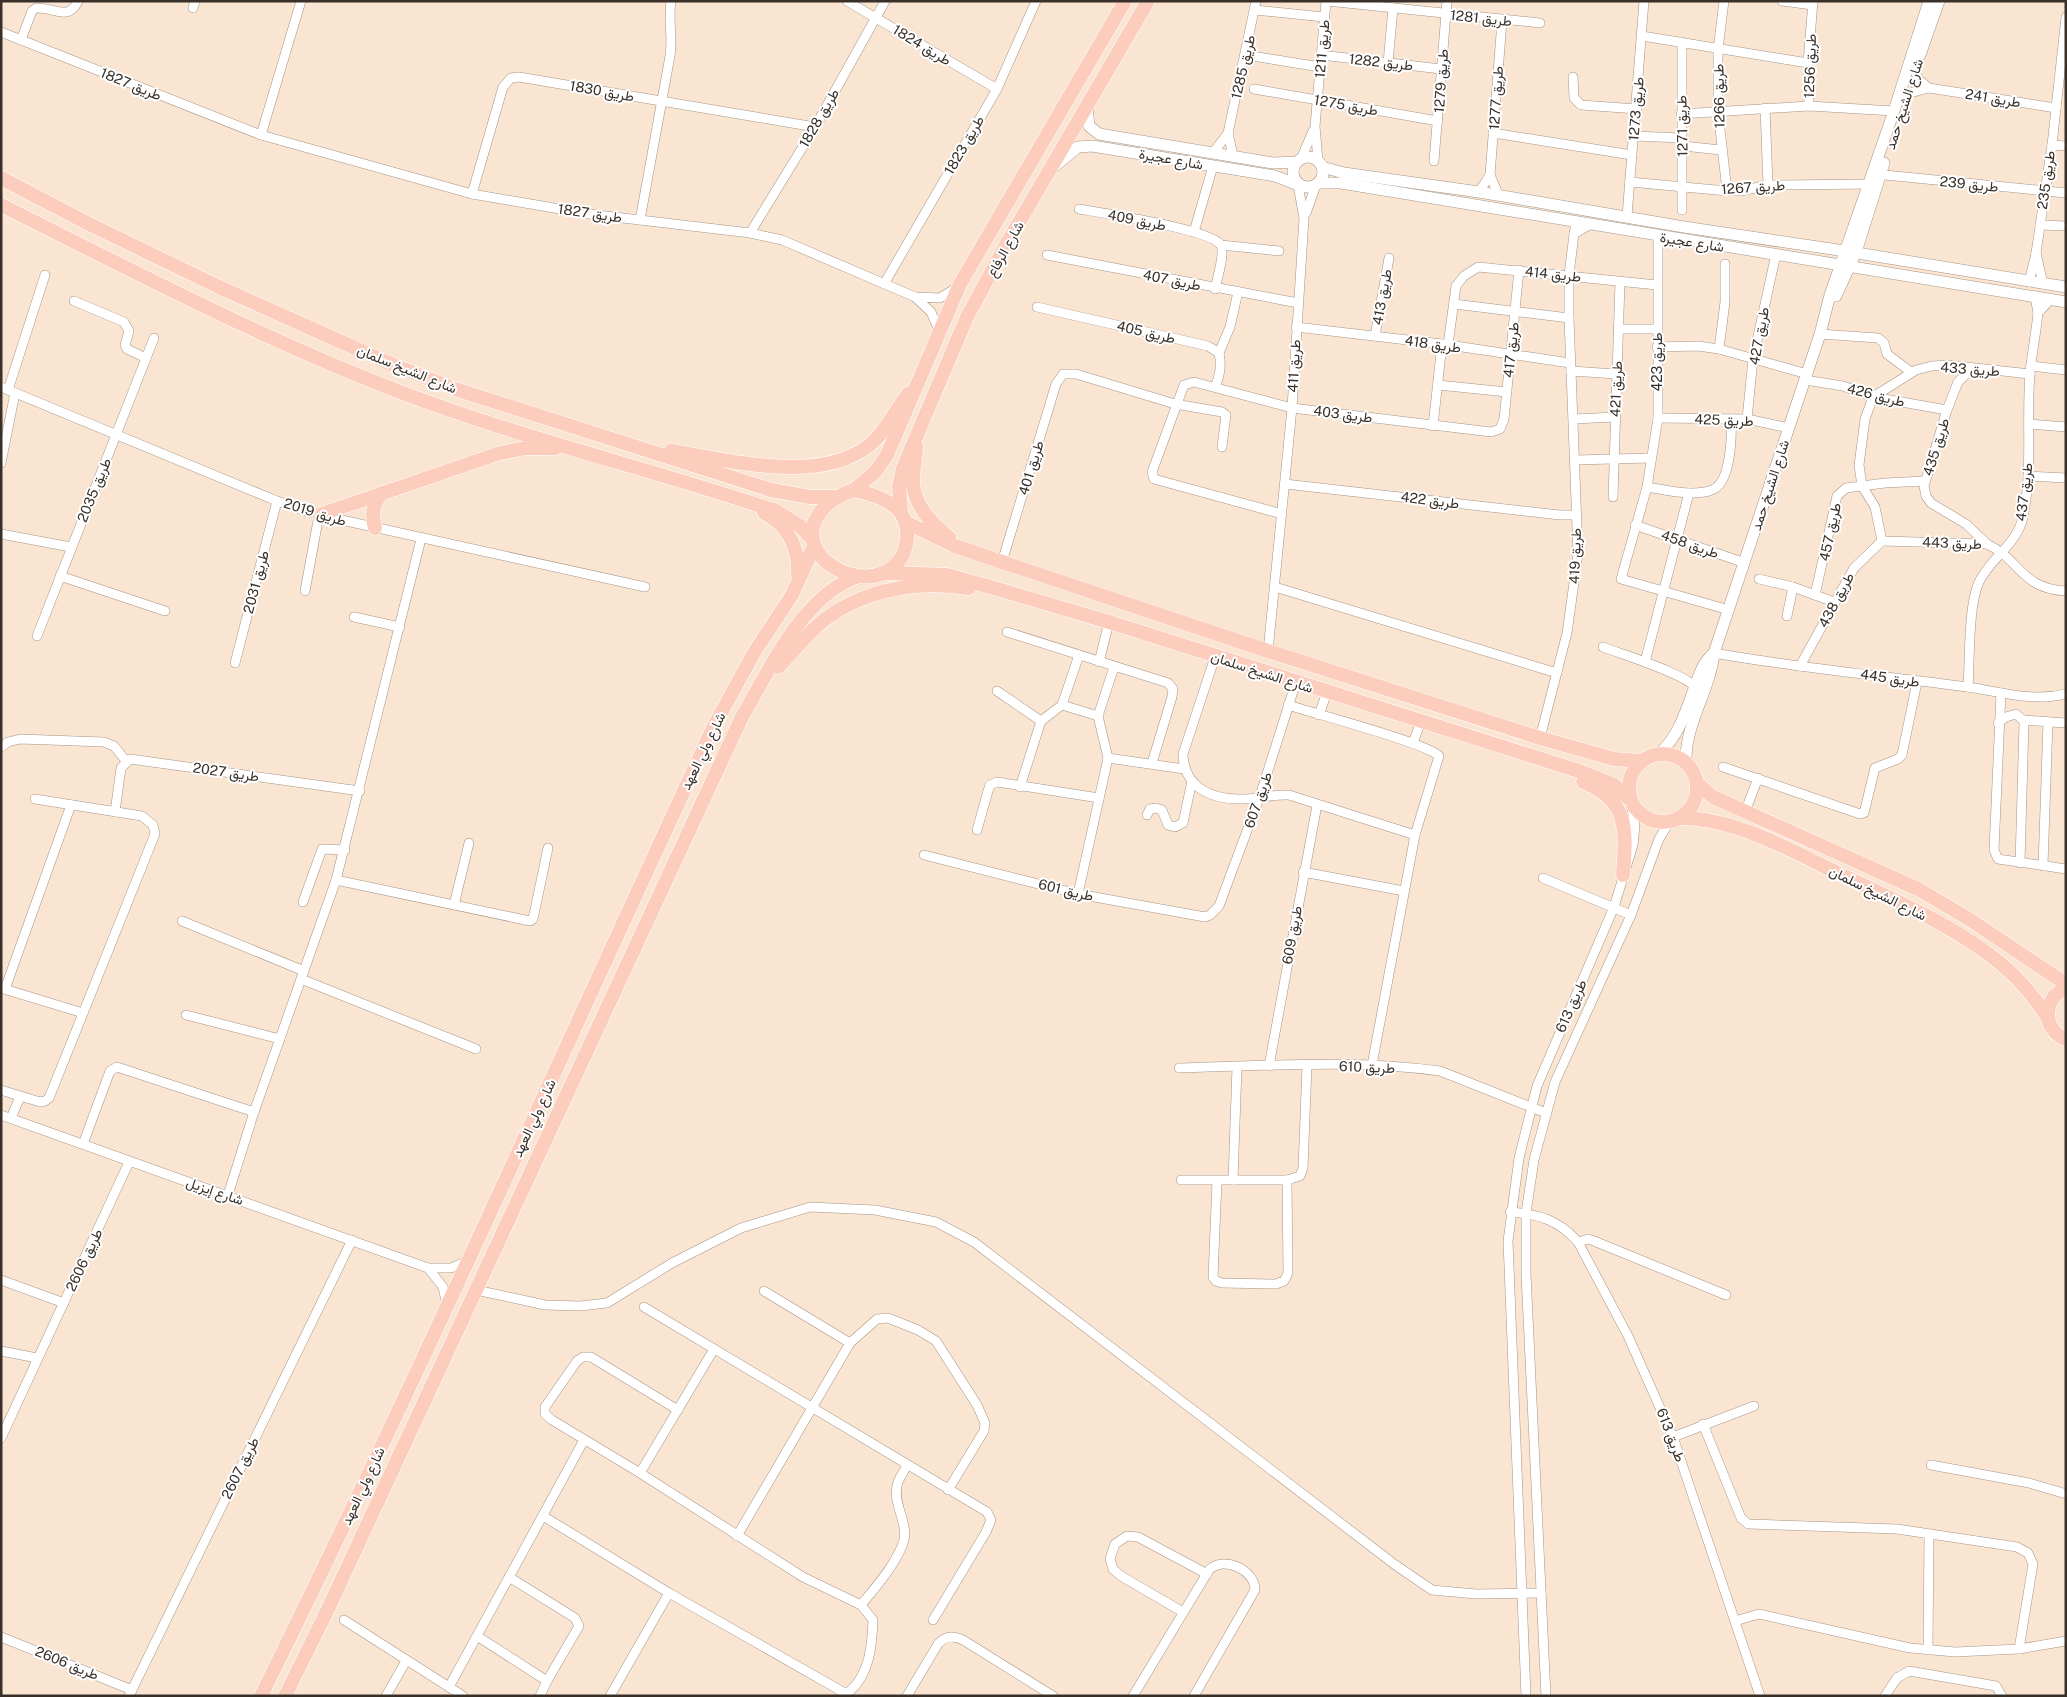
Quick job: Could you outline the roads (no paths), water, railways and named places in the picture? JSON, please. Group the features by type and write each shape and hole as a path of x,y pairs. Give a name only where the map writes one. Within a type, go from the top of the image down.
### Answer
{"main road":[{"name":"شارع الرفاع","path":"854,490 875,472 887,456 960,284 1125,1"},
{"name":"شارع الرفاع","path":"903,517 900,477 916,442 928,406 967,317 1148,1"},
{"name":"شارع الشيخ سلمان","path":"1,178 89,224 221,288 393,365 455,389 784,494 836,497"},
{"name":"شارع الشيخ سلمان","path":"1,205 209,310 328,363 449,410 571,449 728,495 784,515 800,526 813,543"},
{"path":"624,443 778,468 823,464 844,458 876,438 919,379"},
{"path":"916,442 916,459 913,474 918,502 936,527 968,550"},
{"path":"319,515 506,451 540,448 571,449"},
{"path":"854,490 878,497 903,517 908,533 906,548 899,562 887,573 876,576 856,576 834,568 822,558 813,543 814,520 828,502 854,490"},
{"path":"375,528 372,513 374,505 382,493"},
{"path":"728,495 772,517 785,528 794,544 798,561 798,578 792,595"},
{"name":"شارع الشيخ سلمان","path":"903,517 968,550 1268,651 1540,738 1614,758 1641,761"},
{"name":"شارع ولي العهد","path":"261,1696 459,1281 715,724 755,651 778,619 792,595 813,543"},
{"name":"شارع الشيخ سلمان","path":"887,573 947,575 1109,622 1556,763 1614,785 1630,801"},
{"name":"شارع ولي العهد","path":"285,1696 328,1609 741,719 760,685 807,613 831,589 856,576"},
{"path":"760,685 815,628 834,612 850,603 873,595 908,587 932,585 994,588"},
{"path":"1659,754 1675,756 1686,762 1696,776 1697,783 1694,803 1688,812 1675,820 1648,818 1630,801 1628,783 1631,772 1641,761 1659,754"},
{"path":"1556,763 1574,778 1599,788 1619,810 1623,819 1625,838 1623,875"},
{"name":"شارع الشيخ سلمان","path":"1697,783 1713,797 1918,889 1970,919 2066,984"},
{"name":"شارع الشيخ سلمان","path":"1675,820 1699,818 1738,828 1916,910 1959,934 1991,956 2027,987 2047,1017 2054,1032 2066,1039"},
{"path":"2047,1017 2048,1006 2054,997 2066,989"},
{"path":"459,1281 476,1290"}],"street":[{"path":"21,40 32,11 36,8 67,13 74,10 78,1"},
{"path":"261,135 302,1"},
{"path":"640,220 672,40 669,19 671,1"},
{"name":"طريق 1824","path":"847,1 997,89"},
{"name":"طريق 1828","path":"750,233 815,127 885,1"},
{"name":"طريق 1823","path":"884,284 997,89 1036,1"},
{"name":"طريق 1281","path":"1327,1 1502,21 1540,23"},
{"name":"طريق 1211","path":"1320,164 1315,126 1327,1"},
{"name":"طريق 1279","path":"1434,161 1447,1"},
{"name":"طريق 1273","path":"1627,216 1644,1"},
{"name":"طريق 1266","path":"1724,1 1718,49 1718,111 1726,191"},
{"path":"1782,1 1813,3"},
{"name":"شارع الشيخ حمد","path":"1875,179 1894,111 1929,1"},
{"name":"شارع الشيخ حمد","path":"1686,762 1687,739 1826,318 1830,295 1851,252 1875,179 1939,1"},
{"name":"طريق 1256","path":"1813,3 1808,63 1809,106 1894,111"},
{"path":"1256,5 1324,17"},
{"name":"طريق 1285","path":"1213,153 1228,133 1256,5"},
{"path":"1388,63 1392,8"},
{"name":"طريق 235","path":"2029,282 2036,254 2060,104 2066,17"},
{"name":"طريق 1277","path":"1499,196 1490,175 1502,21"},
{"name":"طريق 1827","path":"1,32 261,135 472,194 589,214 750,233 782,240 915,297 931,312 939,330"},
{"path":"1642,36 1808,63"},
{"name":"طريق 1271","path":"1682,42 1682,210"},
{"path":"1246,55 1320,67"},
{"name":"طريق 1282","path":"1321,55 1441,69"},
{"path":"1914,69 1919,80 1929,88"},
{"name":"طريق 1830","path":"472,194 504,87 511,78 519,77 815,127"},
{"path":"1573,77 1574,98 1581,105 1636,109"},
{"name":"طريق 241","path":"1906,94 1929,88 2060,104"},
{"name":"طريق 1275","path":"1254,89 1438,121"},
{"name":"شارع عجيرة","path":"1087,106 1088,126 1099,134 1273,163 1299,160"},
{"path":"1682,114 1809,106"},
{"path":"1765,108 1768,185"},
{"name":"طريق 1211","path":"1299,160 1315,126"},
{"name":"طريق 1285","path":"1228,133 1233,156"},
{"path":"1493,134 1632,155"},
{"path":"1634,136 1683,142 1721,150"},
{"path":"2052,145 2066,146"},
{"name":"شارع عجيرة","path":"1050,170 1078,147 1092,146 1275,176 1298,185"},
{"path":"1310,157 1320,164 1322,178 1317,184 1307,187 1298,185 1293,170 1299,160 1310,157"},
{"name":"شارع عجيرة","path":"1320,164 1344,173 1479,192 1627,216 1684,228 1851,252 2066,287"},
{"path":"1194,232 1213,166"},
{"name":"طريق 1277","path":"1479,192 1490,175"},
{"name":"طريق 1267","path":"1630,182 1741,191 1768,185 1875,179"},
{"name":"طريق 239","path":"1875,179 2066,193"},
{"name":"شارع عجيرة","path":"1317,184 1341,183 1575,228 1589,225 2066,302"},
{"name":"طريق 411","path":"1304,218 1317,184"},
{"name":"طريق 411","path":"1268,651 1292,408 1304,218 1298,185"},
{"name":"طريق 409","path":"1079,209 1194,232 1221,244 1280,251"},
{"path":"2040,225 2066,226"},
{"name":"طريق 419","path":"1540,738 1557,674 1574,588 1578,554 1576,460 1568,318 1569,275 1575,228"},
{"name":"طريق 423","path":"1658,237 1658,418 1647,487 1621,579 1662,592"},
{"path":"1215,288 1222,252 1221,244"},
{"name":"طريق 427","path":"1747,419 1753,359 1776,254"},
{"name":"طريق 235","path":"2036,254 2043,284"},
{"name":"طريق 407","path":"1047,255 1215,288 1298,302"},
{"name":"طريق 413","path":"1375,336 1389,258"},
{"path":"1720,350 1725,302 1725,264"},
{"name":"طريق 414","path":"1454,304 1456,286 1464,276 1478,267 1657,285"},
{"name":"طريق 417","path":"1500,429 1504,419 1519,270"},
{"path":"1,463 8,390 45,275"},
{"name":"طريق 421","path":"1613,497 1620,282"},
{"name":"طريق 1827","path":"915,297 940,298 960,284"},
{"path":"1216,387 1220,376 1219,354 1230,326 1238,292"},
{"name":"طريق 437","path":"1968,687 1976,594 1979,583 1987,569 2016,537 2023,518 2028,476 2030,370 2038,313 2035,297"},
{"path":"2038,313 2051,300"},
{"path":"74,301 124,322 129,330 125,344 127,349 146,358"},
{"path":"1433,426 1438,385 1454,304 1568,318"},
{"name":"طريق 405","path":"1037,307 1208,346 1219,354"},
{"name":"طريق 418","path":"1296,327 1445,345 1571,367"},
{"path":"1618,329 1657,329"},
{"path":"1820,334 1878,338 1884,343 1887,354 1911,372"},
{"name":"طريق 2035","path":"37,636 154,338"},
{"name":"طريق 426","path":"1658,347 1698,346 1720,350 1806,377 1843,386 1873,397 1947,410"},
{"path":"1948,365 1958,382"},
{"name":"طريق 433","path":"1873,397 1911,372 1932,366 2066,370"},
{"path":"1571,367 1616,374"},
{"name":"طريق 435","path":"1972,368 1958,382 1947,410 1925,481 1926,496 1931,503 1966,524 1987,544"},
{"name":"طريق 401","path":"1002,562 1056,384 1063,374 1076,374 1176,404"},
{"name":"طريق 403","path":"1176,404 1184,385 1188,382 1216,387 1292,408 1491,432 1500,429"},
{"path":"1438,385 1506,392"},
{"name":"طريق 2019","path":"8,390 277,500 319,515 645,587"},
{"path":"1873,397 1865,419 1859,465 1862,486 1876,506 1882,541"},
{"path":"1222,447 1226,415 1206,407 1176,404 1152,472 1154,480 1282,514"},
{"path":"1574,419 1615,417"},
{"name":"طريق 425","path":"1658,418 1747,419 1789,428"},
{"path":"1647,487 1689,493 1711,491 1718,487 1732,444 1731,419"},
{"path":"2029,424 2066,427"},
{"path":"1576,460 1651,458"},
{"path":"2028,476 2066,478"},
{"name":"طريق 457","path":"1815,595 1837,496 1846,488 1925,481"},
{"name":"طريق 422","path":"1285,484 1560,515 1576,515"},
{"path":"1645,662 1689,493"},
{"name":"طريق 2031","path":"235,663 277,500"},
{"path":"304,591 319,515"},
{"path":"1956,544 1962,538 1966,524"},
{"name":"طريق 458","path":"1635,525 1745,564"},
{"path":"1,534 71,547"},
{"path":"228,1196 254,1112 345,850 421,539"},
{"name":"طريق 443","path":"1882,541 1987,544 2003,551 2028,581 2044,588 2066,591"},
{"name":"طريق 438","path":"1800,666 1812,648 1834,602 1854,568 1882,541"},
{"path":"60,576 165,611"},
{"path":"1759,579 1793,587 1834,602"},
{"path":"1787,616 1793,587"},
{"path":"1275,588 1557,674"},
{"path":"1662,592 1730,610"},
{"path":"354,617 400,627"},
{"path":"1099,662 1109,622"},
{"path":"1007,632 1168,683 1173,689 1152,763"},
{"path":"1603,647 1675,674 1695,686 1700,700"},
{"name":"شارع الشيخ حمد","path":"1659,754 1668,746 1680,728 1704,664 1714,653"},
{"name":"طريق 445","path":"1714,653 2046,699 2066,694"},
{"path":"1020,787 1041,721 1062,705 1079,655"},
{"path":"1215,657 1183,754 1184,768 1197,787 1225,798 1244,799 1260,796 1289,795 1415,835"},
{"path":"1078,894 1108,758 1098,716 1114,666"},
{"name":"طريق 607","path":"1210,915 1219,906 1260,796 1296,682"},
{"path":"1723,767 1860,814 1864,813 1875,768 1898,759 1902,755 1917,682"},
{"path":"996,692 1041,721"},
{"path":"1319,715 1327,692"},
{"path":"2001,693 1998,723 1994,850 1998,859 2066,869"},
{"path":"1062,705 1098,716"},
{"path":"1288,705 1413,744 1435,752 1439,756 1415,835 1372,1065"},
{"path":"1998,723 2006,717 2016,714 2023,720 2066,723"},
{"path":"2020,863 2023,720"},
{"path":"1413,744 1421,721"},
{"path":"2043,866 2048,722"},
{"path":"1,747 8,742 20,739 104,742 114,746 126,761 121,768 115,812"},
{"path":"1108,758 1184,768"},
{"name":"طريق 2027","path":"126,761 134,759 360,791"},
{"path":"1745,812 1758,778"},
{"path":"1147,815 1150,809 1156,808 1162,810 1168,826 1175,827 1183,823 1192,781"},
{"path":"977,830 990,785 997,782 1099,798"},
{"path":"1,1090 40,1102 47,1100 155,834 153,825 147,818 35,800"},
{"name":"طريق 613","path":"1526,1696 1508,1241 1510,1212 1519,1158 1537,1086 1614,907 1633,845 1635,826 1630,801"},
{"path":"71,805 3,988 83,1014"},
{"name":"طريق 609","path":"1269,1066 1303,872 1317,805"},
{"name":"طريق 613","path":"1546,1696 1526,1274 1526,1213 1534,1160 1554,1082 1631,915 1659,839 1675,820"},
{"path":"454,906 469,843"},
{"path":"303,902 320,851 324,848 345,850"},
{"path":"336,880 454,906 532,920 548,848"},
{"name":"طريق 601","path":"924,855 1078,894 1205,916 1210,915"},
{"path":"1303,872 1404,891"},
{"path":"1543,878 1631,915"},
{"path":"182,922 476,1049"},
{"path":"186,1014 280,1039"},
{"name":"طريق 610","path":"1179,1068 1372,1065 1440,1070 1546,1113"},
{"path":"1181,1180 1288,1180 1300,1176 1303,1168 1307,1066"},
{"path":"82,1144 110,1071 117,1067 254,1112"},
{"path":"1233,1180 1237,1067"},
{"path":"11,1118 20,1097"},
{"name":"شارع إيزيل","path":"1,1115 428,1268 451,1268 467,1261"},
{"name":"طريق 2606","path":"1,1438 5,1418 64,1303 130,1162"},
{"path":"1217,1180 1213,1277 1216,1281 1222,1283 1276,1284 1284,1281 1288,1273 1288,1180"},
{"path":"476,1290 545,1305 580,1306 607,1303 672,1263 741,1228 810,1207 875,1210 936,1222 974,1242 1394,1564 1432,1590 1476,1594 1541,1593"},
{"name":"طريق 613","path":"1510,1212 1526,1213 1558,1224 1578,1242 1628,1336 1672,1437 1760,1696"},
{"path":"1578,1242 1588,1239 1594,1241 1726,1295"},
{"name":"طريق 2607","path":"131,1693 352,1240"},
{"path":"428,1268 443,1287 447,1305"},
{"path":"1,1280 64,1303"},
{"path":"764,1291 850,1343"},
{"path":"644,1307 813,1410 987,1512 991,1520 933,1620"},
{"path":"737,1536 813,1410 850,1343 877,1319 888,1318 936,1341 976,1404 985,1423 984,1431 948,1490"},
{"path":"640,1473 714,1349"},
{"path":"1,1351 37,1358"},
{"path":"543,1516 668,1593 844,1692 850,1692 865,1669 872,1646 873,1620 861,1605 803,1577 737,1536 640,1473 552,1420 546,1414 545,1407 577,1361 583,1357 591,1357 678,1410"},
{"path":"1672,1437 1754,1406"},
{"path":"1703,1424 1741,1518 1748,1524 1897,1529 2017,1547 2028,1553 2033,1564 2019,1649"},
{"path":"449,1687 584,1440"},
{"path":"861,1605 885,1574 904,1541 897,1486 907,1465"},
{"path":"1931,1465 2029,1483 2066,1494"},
{"path":"1928,1650 1929,1534"},
{"path":"1183,1612 1117,1573 1110,1559 1114,1544 1127,1536 1138,1537 1207,1574"},
{"path":"1133,1696 1207,1574 1218,1564 1234,1565 1251,1578 1255,1590 1194,1696"},
{"path":"509,1577 578,1622 579,1626 540,1696"},
{"path":"610,1696 668,1593"},
{"path":"1735,1621 1759,1614 1910,1648 1955,1652 2019,1649 2066,1641"},
{"path":"344,1620 463,1696"},
{"path":"477,1636 548,1681"},
{"path":"907,1696 938,1644 944,1638 952,1636 962,1640 1053,1696"},
{"name":"طريق 2606","path":"1,1637 131,1693"},
{"path":"386,1696 406,1661"},
{"path":"1885,1696 1897,1678 1909,1671 1996,1686 2002,1696"},
{"path":"1521,1696 1526,1677"}]}
